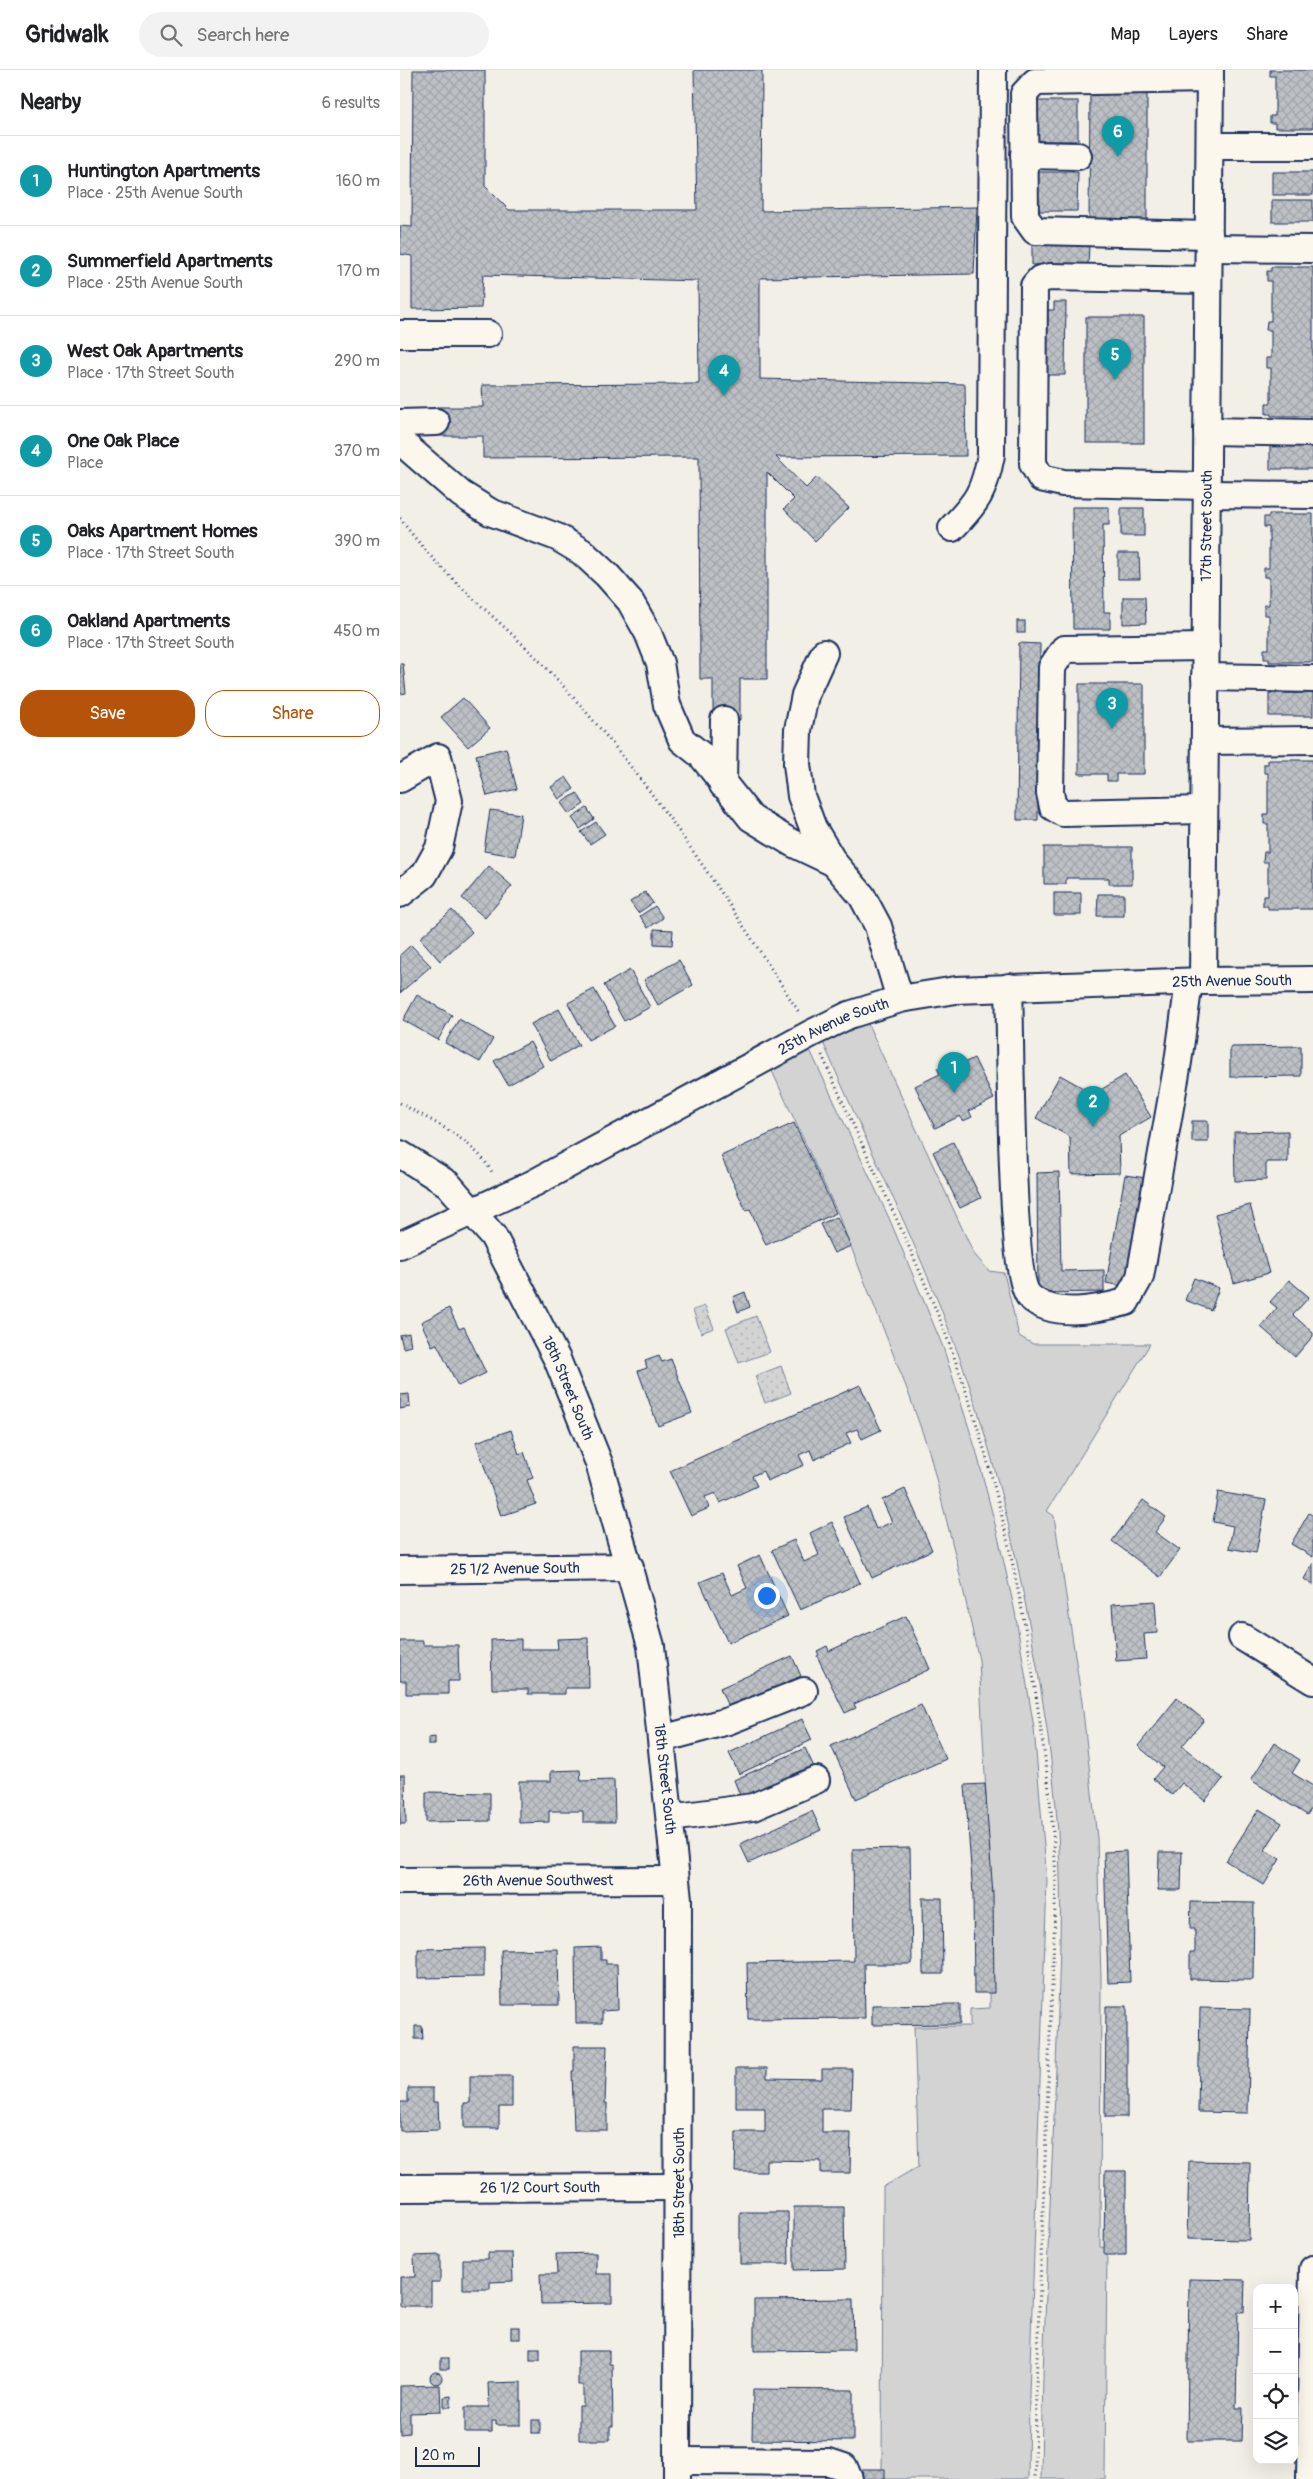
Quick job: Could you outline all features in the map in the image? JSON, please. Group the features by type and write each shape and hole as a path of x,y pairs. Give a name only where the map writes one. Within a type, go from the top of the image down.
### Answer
{"street":[{"path":"952,528 976,504 986,481 991,455 993,70"},
{"path":"1210,75 1035,82 1024,94 1025,217 1035,231 1313,249"},
{"name":"17th Street South","path":"1009,987 1017,1248 1021,1275 1029,1297 1049,1308 1093,1311 1126,1302 1140,1277 1178,1062 1196,982 1204,810 1210,75"},
{"path":"1210,146 1313,146"},
{"path":"1024,155 1078,156"},
{"path":"1208,280 1040,279 1034,286 1033,464 1041,478 1063,483 1313,495"},
{"path":"400,334 488,334"},
{"path":"400,423 436,422"},
{"path":"1207,431 1313,433"},
{"path":"400,441 461,494 490,512 557,537 582,552 607,575 630,601 648,633 660,664 667,705 682,740 702,755 723,785 751,818 792,843 834,863"},
{"path":"1204,810 1063,813 1054,807 1050,793 1052,667 1064,649 1206,648"},
{"path":"824,653 804,695 798,730 796,764 801,796 813,828 834,863 862,896 878,926 900,999"},
{"path":"1205,677 1313,679"},
{"path":"723,785 724,720"},
{"path":"1205,741 1313,740"},
{"path":"400,779 438,757 449,801 439,848 424,875 400,894"},
{"name":"25th Avenue South","path":"400,1245 472,1212 592,1152 812,1033 849,1015 900,999 956,990 1009,987 1313,980"},
{"name":"18th Street South","path":"400,1154 448,1184 493,1236 557,1358 599,1463 652,1646 678,1899 679,2187 677,2470"},
{"name":"25 1/2 Avenue South","path":"400,1570 630,1567"},
{"path":"1242,1637 1313,1681"},
{"path":"662,1739 728,1721 804,1691"},
{"path":"670,1818 753,1807 816,1780"},
{"name":"26th Avenue Southwest","path":"400,1881 675,1880"},
{"name":"26 1/2 Court South","path":"400,2188 679,2187"},
{"path":"1310,2479 1313,2269"},
{"path":"677,2470 829,2462 844,2468 850,2479"}],"path":[{"path":"400,518 411,534 553,674 618,751 718,886 812,1033 894,1212 944,1331 989,1469 1008,1538 1027,1630 1054,1827 1056,1884 1036,2386 1035,2479"},
{"path":"400,1103 460,1138 485,1160 492,1172"}],"shaded area":[{"path":"867,1022 974,1254 989,1271 1004,1273 1019,1336 1033,1344 1150,1344 1047,1511 1054,1516 1082,1702 1097,1838 1101,1978 1100,2247 1107,2248 1105,2479 1041,2479 1043,2370 1060,1963 1059,1859 1056,1805 1042,1694 1005,1509 987,1440 965,1373 923,1264 822,1040"},
{"path":"809,1048 889,1218 943,1347 976,1450 997,1532 1015,1612 1034,1728 1047,1881 1029,2394 1028,2479 882,2479 883,2187 919,2166 914,2027 970,2026 970,2009 990,2008 991,1891 979,1660 929,1451 907,1389 838,1214 771,1069"},
{"path":"705,1306 714,1328 701,1333 693,1310"},
{"path":"756,1316 770,1352 739,1363 726,1328"},
{"path":"781,1366 791,1393 765,1403 755,1376"}],"building":[{"path":"413,70 485,70 485,186 509,210 697,210 694,70 762,70 761,211 977,207 974,274 760,278 760,379 965,384 966,456 776,457 806,488 817,477 849,508 815,541 784,509 794,499 767,472 767,679 740,679 740,720 713,720 713,679 700,679 699,457 483,458 483,436 436,436 436,407 483,407 482,385 699,384 698,281 483,275 481,308 412,309 412,256 400,254 400,226 412,227"},
{"path":"1270,70 1313,70 1313,128 1275,128 1275,123 1270,123 1270,116 1275,116 1275,76 1270,76"},
{"path":"1090,92 1147,93 1147,221 1089,221"},
{"path":"1034,101 1078,101 1078,141 1034,141"},
{"path":"1034,172 1078,172 1077,211 1034,211"},
{"path":"1272,172 1313,172 1313,195 1272,195"},
{"path":"1272,200 1313,200 1313,222 1272,222"},
{"path":"1032,244 1089,245 1088,266 1032,265"},
{"path":"1271,267 1313,267 1313,416 1271,416 1271,414 1266,414 1266,403 1271,403 1271,368 1266,368 1266,358 1271,358 1271,330 1266,330 1267,321 1271,321 1271,281 1267,281 1267,271 1271,271"},
{"path":"1054,302 1066,302 1065,375 1043,375 1044,310 1054,310"},
{"path":"1086,317 1144,317 1144,443 1086,443"},
{"path":"1270,446 1313,446 1313,469 1270,469"},
{"path":"1072,507 1109,507 1109,525 1103,525 1104,612 1110,612 1110,629 1073,629"},
{"path":"1121,508 1144,508 1144,536 1121,536"},
{"path":"1269,514 1313,514 1313,662 1269,662 1269,659 1264,659 1264,649 1269,649 1269,615 1264,615 1264,605 1269,605 1269,577 1264,577 1264,568 1269,568 1269,527 1264,527 1264,517 1269,517"},
{"path":"1118,553 1139,553 1140,579 1118,579"},
{"path":"1123,597 1145,597 1146,623 1123,624"},
{"path":"1017,621 1025,621 1025,633 1017,633"},
{"path":"1019,643 1040,644 1038,820 1017,820"},
{"path":"400,664 403,664 406,693 400,694"},
{"path":"1079,684 1144,684 1144,774 1116,774 1116,781 1107,781 1107,774 1079,774"},
{"path":"1269,693 1313,693 1313,716 1269,716"},
{"path":"463,698 490,728 468,747 441,717"},
{"path":"506,748 517,789 487,796 476,755"},
{"path":"1268,760 1313,760 1313,909 1268,909 1268,906 1263,906 1263,896 1268,896 1268,862 1263,862 1264,852 1268,852 1268,824 1264,824 1264,814 1268,814 1268,773 1264,773 1264,764 1268,764"},
{"path":"566,777 574,789 559,799 551,787"},
{"path":"577,793 584,804 569,814 561,803"},
{"path":"587,808 594,819 580,829 572,818"},
{"path":"490,810 521,814 515,856 484,851"},
{"path":"596,822 605,834 590,844 581,832"},
{"path":"1044,847 1132,847 1132,884 1109,884 1109,878 1066,878 1066,884 1044,884"},
{"path":"489,866 512,886 485,918 462,898"},
{"path":"645,892 653,903 638,913 630,902"},
{"path":"1054,893 1081,893 1081,915 1054,915"},
{"path":"1098,894 1124,894 1124,916 1097,916"},
{"path":"655,906 663,918 648,928 640,916"},
{"path":"452,910 472,932 440,961 420,938"},
{"path":"654,929 673,930 672,945 654,944"},
{"path":"411,945 431,966 400,993 400,955"},
{"path":"679,960 693,985 658,1005 644,980"},
{"path":"630,970 650,1007 624,1021 604,985"},
{"path":"594,989 615,1026 588,1040 568,1003"},
{"path":"417,995 452,1015 438,1040 403,1020"},
{"path":"559,1009 579,1045 551,1061 531,1024"},
{"path":"459,1019 493,1039 480,1062 445,1043"},
{"path":"530,1042 543,1066 508,1085 494,1061"},
{"path":"1301,1046 1301,1076 1230,1077 1230,1047"},
{"path":"974,1058 994,1099 969,1111 972,1117 963,1121 960,1116 935,1128 915,1086 940,1074 937,1068 946,1064 949,1070"},
{"path":"1060,1075 1094,1094 1125,1075 1151,1117 1119,1136 1120,1173 1071,1174 1070,1137 1036,1118"},
{"path":"1192,1121 1208,1121 1208,1142 1192,1142"},
{"path":"794,1123 836,1213 766,1245 750,1209 746,1211 721,1156"},
{"path":"1288,1131 1288,1162 1266,1162 1266,1180 1235,1181 1234,1132"},
{"path":"953,1142 981,1198 960,1208 933,1152"},
{"path":"1059,1172 1061,1271 1104,1270 1104,1292 1038,1293 1037,1173"},
{"path":"1125,1175 1146,1178 1128,1287 1106,1283"},
{"path":"1250,1205 1269,1273 1234,1283 1215,1214"},
{"path":"837,1217 851,1246 834,1253 820,1224"},
{"path":"1194,1278 1219,1288 1211,1310 1185,1300"},
{"path":"1289,1280 1309,1297 1293,1315 1313,1333 1313,1336 1295,1357 1261,1327 1277,1308 1270,1302"},
{"path":"745,1292 750,1307 738,1312 733,1297"},
{"path":"449,1308 459,1329 464,1327 486,1373 458,1386 437,1344 432,1346 421,1322"},
{"path":"409,1333 411,1346 403,1348 400,1335"},
{"path":"659,1356 662,1362 671,1359 692,1413 658,1426 638,1371 647,1368 645,1361"},
{"path":"860,1385 881,1430 862,1439 857,1429 846,1433 851,1443 814,1460 810,1450 799,1455 804,1465 767,1481 763,1471 752,1476 757,1486 720,1503 715,1493 705,1497 709,1508 691,1516 670,1471"},
{"path":"409,1394 410,1407 400,1409 400,1395"},
{"path":"511,1430 519,1454 524,1452 533,1478 527,1480 536,1504 501,1516 476,1442"},
{"path":"905,1489 932,1550 872,1578 844,1517 867,1507 876,1529 892,1522 882,1500"},
{"path":"1218,1492 1266,1500 1256,1553 1229,1548 1233,1526 1213,1522"},
{"path":"1143,1500 1166,1517 1155,1532 1180,1550 1160,1577 1112,1541"},
{"path":"1309,1513 1313,1516 1313,1557 1291,1544"},
{"path":"832,1522 860,1583 800,1610 772,1550 794,1540 804,1562 819,1555 810,1533"},
{"path":"760,1555 788,1616 728,1643 700,1582 722,1573 732,1595 747,1588 737,1566"},
{"path":"1313,1563 1313,1585 1304,1579"},
{"path":"1155,1601 1157,1633 1144,1634 1146,1659 1116,1661 1112,1604"},
{"path":"906,1616 930,1669 854,1704 856,1708 845,1713 817,1656 819,1655 817,1651 827,1646 829,1651"},
{"path":"588,1638 589,1688 565,1688 565,1694 528,1694 528,1689 492,1689 491,1640 521,1639 521,1649 558,1649 557,1639"},
{"path":"400,1641 423,1641 423,1645 458,1645 459,1681 448,1681 448,1694 406,1694 406,1681 400,1681"},
{"path":"792,1656 801,1676 729,1709 720,1688"},
{"path":"1177,1698 1204,1720 1182,1746 1223,1779 1205,1801 1182,1783 1172,1795 1153,1779 1163,1767 1138,1746"},
{"path":"921,1705 946,1759 856,1799 831,1746"},
{"path":"802,1719 812,1740 739,1774 729,1753"},
{"path":"435,1737 435,1745 428,1745 428,1738"},
{"path":"1274,1743 1300,1760 1292,1773 1313,1786 1313,1806 1307,1815 1251,1780"},
{"path":"805,1748 814,1767 742,1800 734,1780"},
{"path":"580,1770 581,1781 614,1780 615,1822 583,1822 583,1811 549,1811 549,1822 519,1823 519,1781 551,1781 551,1771"},
{"path":"400,1775 405,1775 406,1824 400,1824"},
{"path":"985,1784 993,1895 994,1993 974,1993 973,1895 965,1785"},
{"path":"426,1792 490,1793 490,1821 426,1822"},
{"path":"1259,1809 1282,1823 1265,1850 1280,1859 1264,1885 1226,1861"},
{"path":"812,1811 821,1830 749,1863 740,1844"},
{"path":"910,1848 912,1964 864,1964 865,2018 748,2019 747,1963 854,1961 853,1849"},
{"path":"1126,1851 1130,1982 1108,1983 1104,1852"},
{"path":"1159,1852 1182,1852 1181,1890 1158,1890"},
{"path":"922,1898 942,1898 943,1974 923,1974"},
{"path":"1191,1902 1254,1903 1253,1980 1190,1979 1190,1952 1195,1952 1195,1929 1190,1929"},
{"path":"601,1947 601,1960 606,1960 606,1964 617,1964 618,2010 602,2011 602,2023 576,2023 575,1948"},
{"path":"484,1948 484,1977 418,1978 418,1949"},
{"path":"558,1949 559,2005 502,2005 501,1950"},
{"path":"960,2004 960,2024 872,2025 872,2005"},
{"path":"1106,2006 1127,2006 1127,2117 1105,2117"},
{"path":"1200,2008 1250,2009 1248,2113 1198,2112"},
{"path":"415,2026 422,2026 423,2039 415,2039"},
{"path":"574,2046 607,2046 605,2103 607,2103 607,2130 574,2130 572,2071 574,2071"},
{"path":"736,2068 767,2068 767,2078 822,2079 822,2069 852,2069 851,2109 822,2109 822,2133 851,2133 850,2173 821,2173 821,2161 766,2160 766,2172 735,2172 736,2132 765,2132 765,2108 736,2108"},
{"path":"470,2076 512,2076 512,2107 499,2107 499,2128 464,2128 464,2103 470,2103"},
{"path":"408,2088 433,2088 433,2102 438,2102 439,2130 400,2131 400,2102 408,2102"},
{"path":"1189,2161 1250,2162 1249,2240 1187,2239"},
{"path":"1105,2171 1126,2171 1126,2255 1104,2255"},
{"path":"794,2207 844,2207 845,2269 794,2270"},
{"path":"740,2212 788,2212 789,2264 740,2264"},
{"path":"488,2253 512,2253 513,2281 490,2282 490,2289 463,2289 463,2259 488,2259"},
{"path":"596,2253 596,2274 612,2274 612,2303 541,2304 540,2274 557,2274 556,2254"},
{"path":"440,2255 440,2282 431,2282 431,2306 400,2306 400,2277 415,2277 414,2256"},
{"path":"1189,2279 1245,2280 1244,2312 1238,2311 1236,2408 1243,2408 1242,2441 1187,2441"},
{"path":"853,2299 854,2350 754,2351 754,2300"},
{"path":"511,2327 520,2327 520,2339 511,2339"},
{"path":"530,2348 540,2348 540,2360 530,2360"},
{"path":"578,2351 609,2351 609,2364 612,2364 613,2426 610,2426 610,2440 579,2440 579,2406 583,2406 583,2385 578,2385"},
{"path":"441,2358 449,2358 449,2369 441,2369"},
{"path":"438,2372 441,2373 441,2383 434,2384 431,2383 430,2376 431,2373"},
{"path":"521,2382 521,2425 496,2425 496,2421 492,2421 492,2432 465,2432 465,2407 489,2407 488,2383"},
{"path":"440,2385 441,2412 410,2413 410,2433 400,2434 400,2386"},
{"path":"753,2389 853,2390 853,2441 752,2440"},
{"path":"451,2396 451,2407 444,2407 444,2397"},
{"path":"532,2420 540,2420 540,2433 532,2433"},
{"path":"863,2469 885,2469 885,2479 862,2479"}],"place":[{"name":"Oakland Apartments","path":"1118,157"},
{"name":"Oaks Apartment Homes","path":"1115,380"},
{"name":"One Oak Place","path":"724,396"},
{"name":"West Oak Apartments","path":"1112,729"},
{"name":"Huntington Apartments","path":"954,1093"},
{"name":"Summerfield Apartments","path":"1093,1127"}]}
